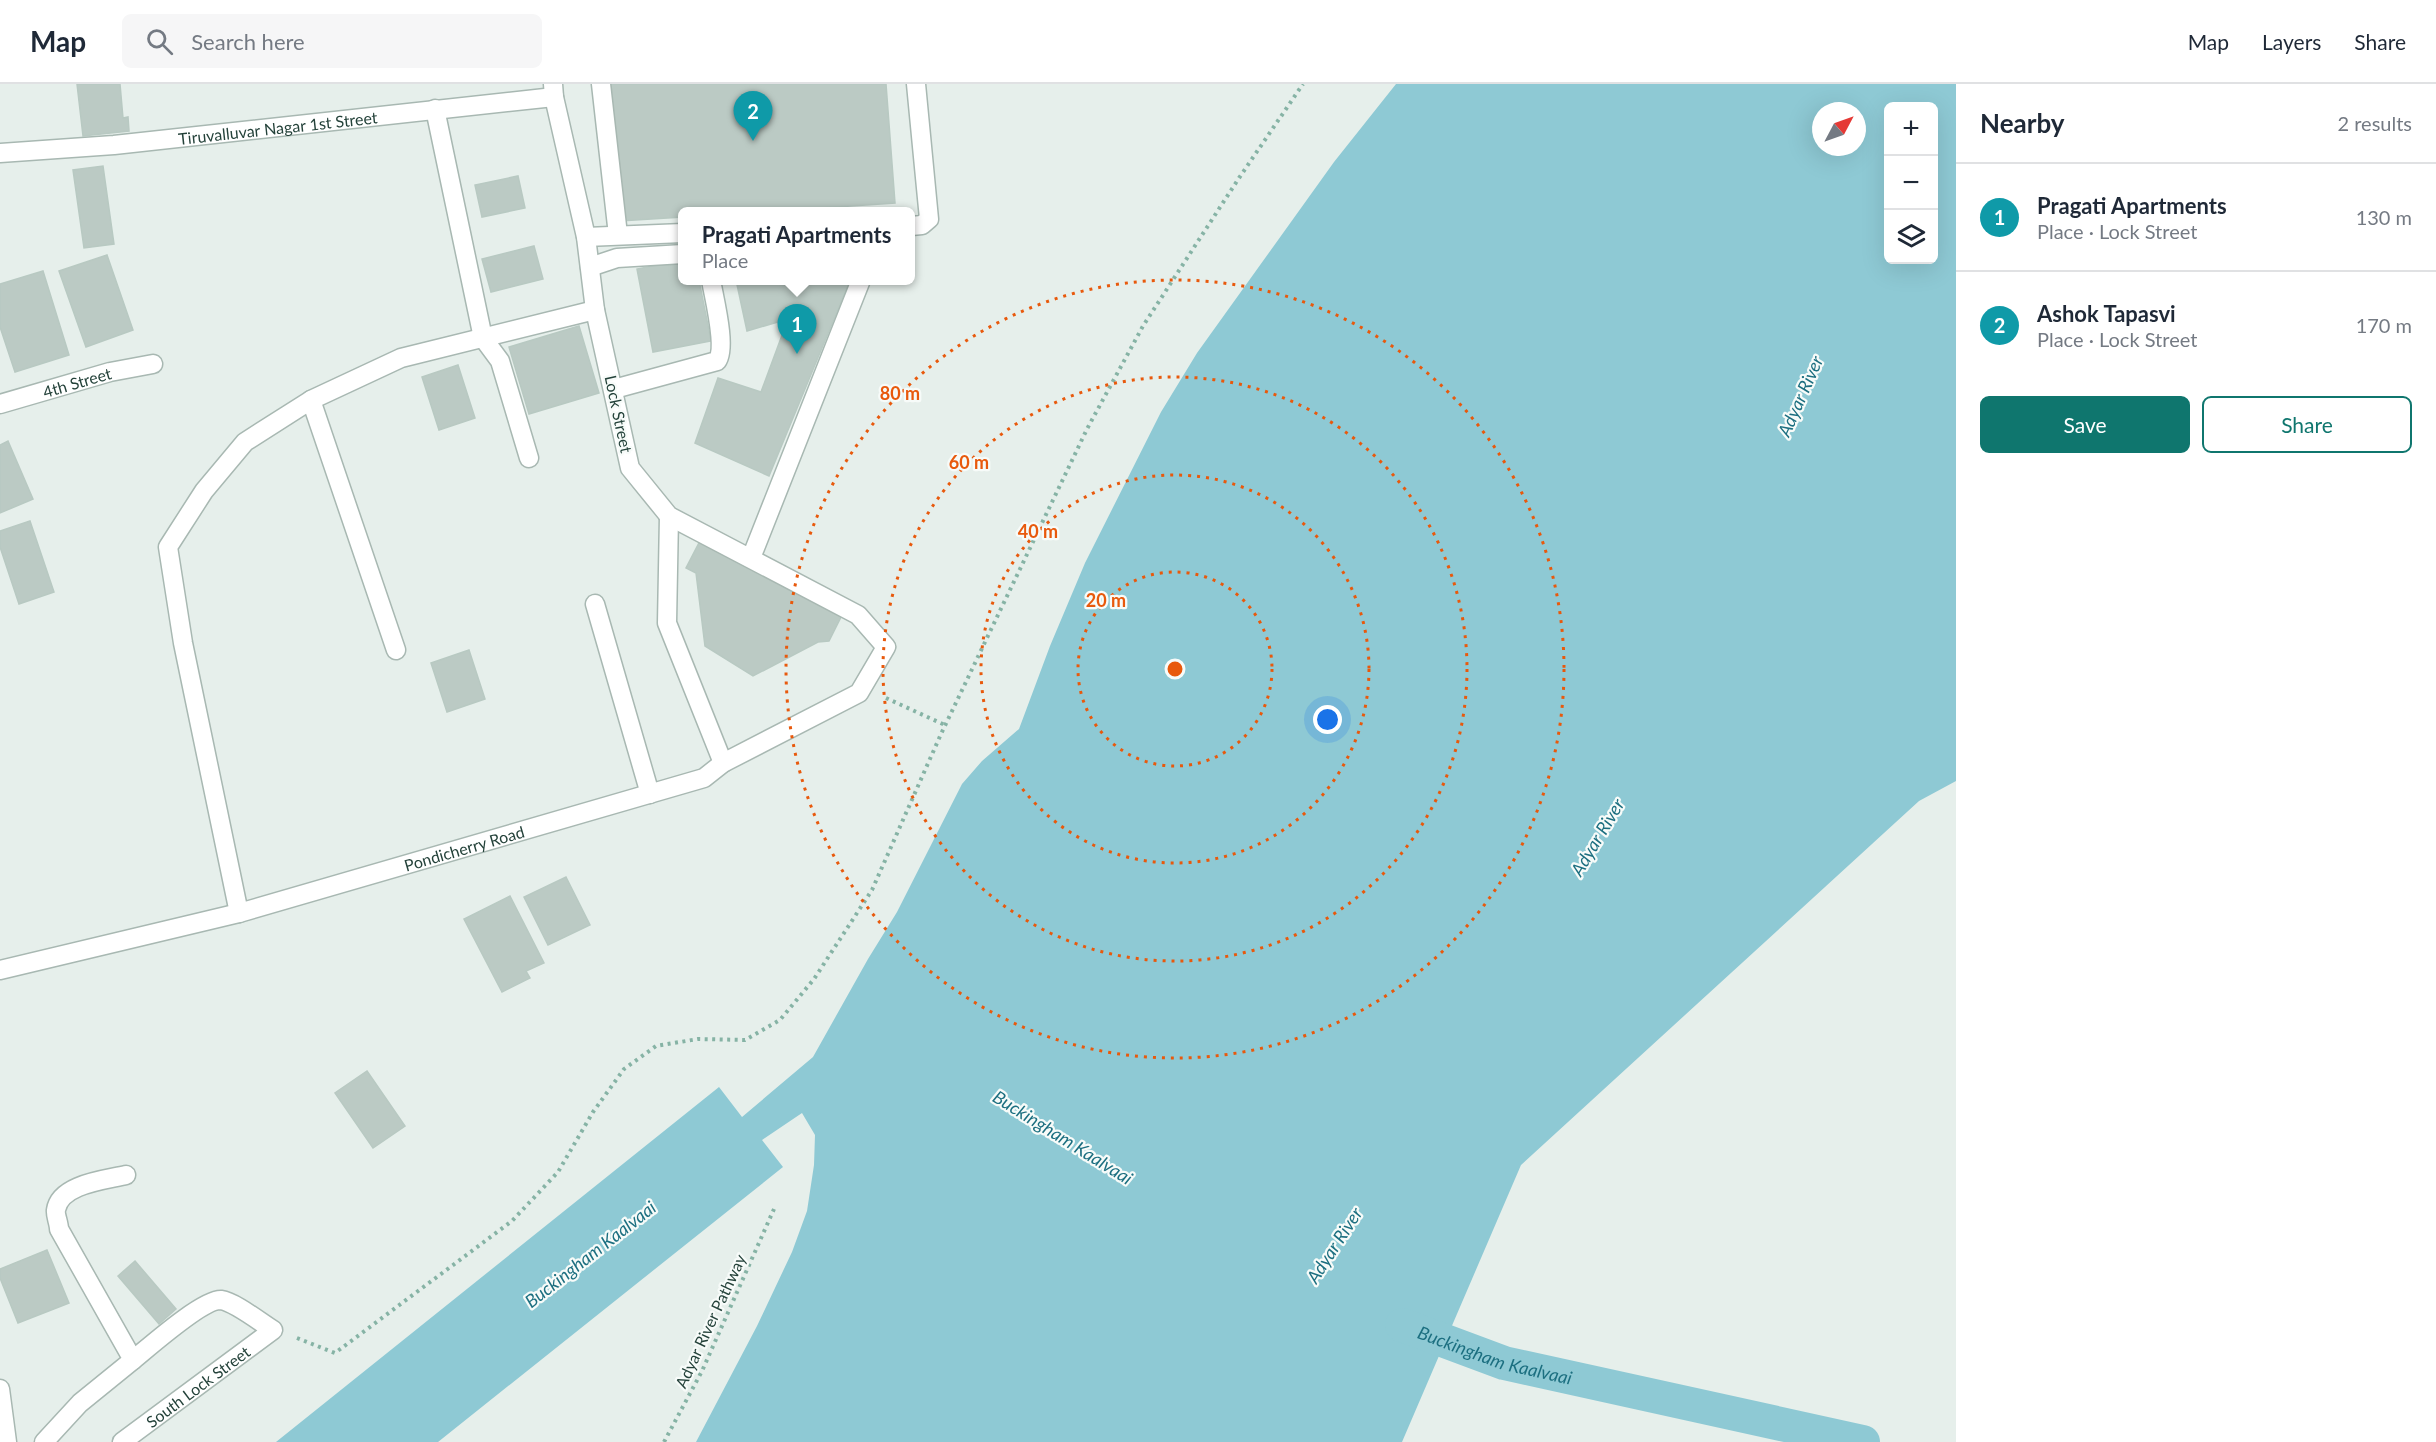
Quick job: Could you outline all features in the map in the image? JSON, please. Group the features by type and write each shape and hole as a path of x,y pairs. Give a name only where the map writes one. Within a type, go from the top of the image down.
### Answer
{"street":[{"path":"601,84 618,235"},
{"path":"915,226 922,225 929,219 916,84"},
{"name":"Tiruvalluvar Nagar 1st Street","path":"0,153 114,145 435,110 554,91"},
{"name":"Lock Street","path":"554,91 586,237 595,310 630,468 669,516 858,615 886,648"},
{"path":"435,110 483,338 500,361 529,458"},
{"path":"586,237 678,233"},
{"path":"590,267 617,258 678,254"},
{"path":"614,389 717,361 720,357 721,344 712,285"},
{"path":"751,558 859,285"},
{"path":"239,913 183,643 168,547 204,491 245,442 311,400 401,358 595,310"},
{"name":"4th Street","path":"0,404 110,372 153,364"},
{"path":"311,400 396,650"},
{"path":"669,516 667,623 723,763"},
{"path":"595,604 650,794"},
{"name":"Pondicherry Road","path":"0,970 239,913 704,778 723,763 859,693 886,648"},
{"path":"126,1175 71,1189 61,1199 56,1210 60,1229 133,1360"},
{"path":"44,1442 80,1403 205,1304 220,1300 233,1305 273,1330"},
{"name":"South Lock Street","path":"122,1442 273,1330"},
{"path":"0,1389 7,1442"}],"path":[{"path":"273,1330 335,1353 512,1221 558,1172 592,1112 624,1069 656,1046 698,1039 745,1040 780,1020 814,979 872,890 945,725 1087,429 1138,336 1239,178 1303,84"},
{"path":"863,687 945,725"},
{"name":"Adyar River Pathway","path":"664,1442 702,1371 774,1209"}],"water":[{"name":"Adyar River","path":"1396,84 1956,84 1956,781 1919,801 1521,1165 1402,1442 696,1442 757,1326 792,1252 807,1211 814,1165 815,1135 802,1113 762,1140 783,1167 438,1442 276,1442 719,1087 742,1117 813,1057 897,912 962,784 982,761 1019,729 1050,646 1085,563 1161,412 1197,353 1334,162"}],"building":[{"path":"77,84 120,84 123,118 128,117 129,131 83,136"},
{"path":"611,84 886,84 895,203 836,207 678,207 678,217 620,221"},
{"path":"103,166 114,244 84,248 73,170"},
{"path":"518,176 525,208 482,217 475,185"},
{"path":"534,246 543,279 491,292 482,259"},
{"path":"107,255 133,330 86,347 59,271"},
{"path":"678,261 678,285 700,285 711,341 653,352 637,269"},
{"path":"43,271 69,355 15,372 0,327 0,284"},
{"path":"737,285 848,285 769,476 695,443 718,378 761,392 788,319 747,331"},
{"path":"579,326 599,393 529,414 509,347"},
{"path":"458,365 475,418 439,430 422,377"},
{"path":"8,441 33,499 0,513 0,445"},
{"path":"30,521 54,592 19,604 0,547 0,531"},
{"path":"702,537 842,615 829,641 818,642 753,676 705,646 696,573 686,568"},
{"path":"469,650 485,699 447,712 431,663"},
{"path":"566,877 590,925 548,945 524,897"},
{"path":"510,896 544,963 526,971 530,978 502,992 464,919"},
{"path":"367,1071 405,1126 373,1148 335,1093"},
{"path":"47,1250 69,1303 18,1323 0,1278 0,1269"},
{"path":"135,1261 176,1309 159,1324 118,1276"}],"waterway":[{"name":"Buckingham Kaalvaai","path":"1402,1325 1504,1363 1863,1442"}],"place":[{"name":"Ashok Tapasvi","path":"753,141"},
{"name":"Pragati Apartments","path":"797,354"}]}
